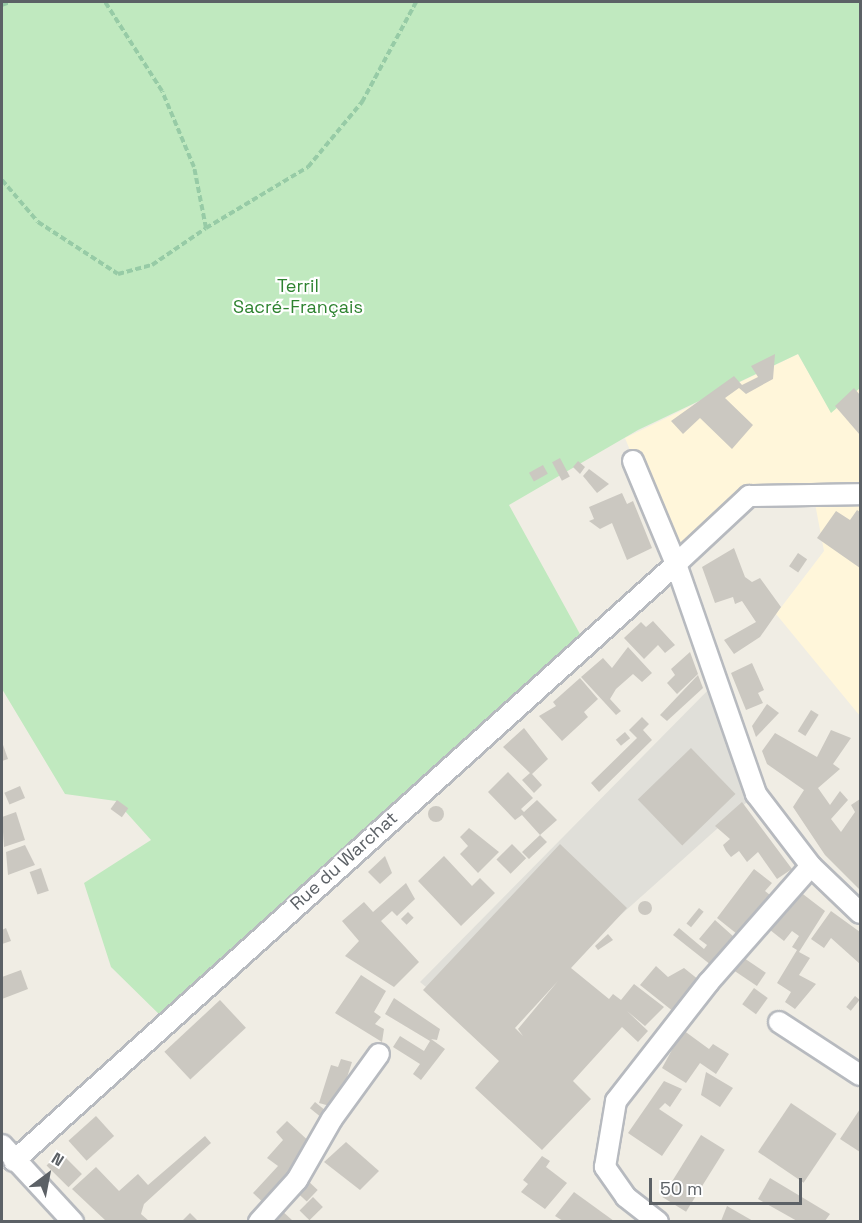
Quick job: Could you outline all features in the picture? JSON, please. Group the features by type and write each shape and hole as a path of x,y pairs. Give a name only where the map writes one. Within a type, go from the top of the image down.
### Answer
{"street":[{"path":"633,461 676,564 756,794 811,866 861,913"},
{"name":"Rue du Warchat","path":"14,1161 749,496 861,494"},
{"path":"658,1221 626,1197 605,1167 616,1101 709,982 811,866"},
{"path":"779,1022 861,1075"},
{"path":"259,1221 297,1180 379,1054"},
{"path":"2,1145 14,1161 73,1221"}],"path":[{"path":"2,5 10,2"},
{"path":"105,2 162,91 195,167 206,228"},
{"path":"2,180 38,222 118,274 153,265 206,228 308,167 362,102 416,2"}],"shaded area":[{"path":"798,354 831,412 860,388 860,716 776,614 824,551 813,493 766,492 676,564 625,438"},
{"path":"717,681 756,794 567,963 491,1041 420,982"}],"green space":[{"name":"Terril Sacré-Français","path":"2,2 860,2 860,388 831,413 798,354 638,430 509,505 586,645 167,1022 111,967 84,883 151,840 116,801 65,794 2,689"}],"building":[{"path":"775,354 773,379 746,394 739,388 725,398 753,425 732,449 700,418 683,434 671,421 734,376 742,385 758,377 751,366"},
{"path":"854,388 860,395 860,435 835,406"},
{"path":"560,458 570,477 562,481 552,462"},
{"path":"578,461 585,467 580,474 573,467"},
{"path":"543,465 548,474 534,482 529,473"},
{"path":"589,469 609,484 597,493 583,476"},
{"path":"622,493 627,504 633,501 652,548 627,560 612,523 600,529 589,521 594,519 589,507"},
{"path":"857,510 860,512 860,568 817,538 836,511 850,520"},
{"path":"734,548 745,577 752,582 760,578 781,607 760,637 734,654 724,640 756,622 742,601 735,604 733,597 715,603 702,567"},
{"path":"798,553 807,559 798,572 789,566"},
{"path":"653,621 675,645 665,653 658,645 644,659 624,638 641,622 646,627"},
{"path":"628,647 652,673 642,682 633,674 616,689 610,699 621,711 616,715 581,677 603,658 612,668"},
{"path":"690,652 698,674 677,694 667,683 675,675 671,669"},
{"path":"752,663 764,690 758,693 763,703 746,710 731,673"},
{"path":"698,675 703,688 667,721 660,715"},
{"path":"580,678 598,699 584,712 588,717 562,741 539,716 556,706 553,702"},
{"path":"767,704 779,713 756,737 752,726"},
{"path":"811,710 819,715 805,736 798,731"},
{"path":"642,717 649,724 643,730 652,740 599,792 591,783 637,738 629,730"},
{"path":"524,728 548,759 532,774 542,785 534,793 522,780 530,773 503,747"},
{"path":"831,730 851,738 833,764 840,769 818,788 830,805 840,791 848,800 831,819 841,832 855,812 851,805 860,799 860,890 825,855 793,807 804,790 767,764 762,751 775,733 817,757"},
{"path":"625,732 630,738 621,746 616,740"},
{"path":"2,742 8,759 2,761"},
{"path":"691,748 735,794 682,845 638,799"},
{"path":"508,772 533,798 521,809 524,812 537,800 557,820 540,835 522,815 515,820 488,792"},
{"path":"20,786 25,798 9,805 4,793"},
{"path":"117,800 128,808 122,817 111,809"},
{"path":"742,802 792,869 777,879 758,852 747,862 739,851 731,857 723,845 730,839 715,826"},
{"path":"433,806 439,806 444,814 442,820 433,822 428,817 428,811"},
{"path":"16,812 25,840 4,847 2,817"},
{"path":"469,828 499,852 478,873 460,854 468,846 460,837"},
{"path":"540,835 547,842 529,859 522,852"},
{"path":"512,844 526,858 511,874 496,860"},
{"path":"560,844 627,908 571,968 609,999 613,994 621,1000 634,984 664,1007 645,1026 627,1011 648,1031 638,1042 622,1027 573,1081 591,1099 542,1150 475,1088 499,1061 423,990","holes":["558,981 518,1029 523,1036 515,1028"]},
{"path":"25,845 35,865 8,875 6,852"},
{"path":"385,856 392,873 380,884 368,872"},
{"path":"444,856 472,886 480,878 495,893 461,926 418,881"},
{"path":"41,868 49,891 37,895 30,872"},
{"path":"754,869 772,883 765,891 770,895 737,934 717,918"},
{"path":"406,883 415,899 397,916 392,911 381,921 419,962 394,987 345,956 359,941 342,921 364,902 373,912"},
{"path":"795,888 825,911 799,952 810,958 799,975 816,984 795,1009 785,1002 791,992 777,983 797,950 792,947 799,936 792,931 784,941 765,926"},
{"path":"642,901 648,901 652,908 648,915 642,915 638,911 638,905"},
{"path":"699,908 704,912 691,927 686,924"},
{"path":"831,911 860,932 860,964 831,938 824,948 811,939"},
{"path":"408,912 414,918 407,925 401,919"},
{"path":"715,920 734,937 711,965 673,935 679,928 704,949 707,945 699,939"},
{"path":"6,928 11,941 2,944 2,930"},
{"path":"608,934 613,940 598,950 595,946"},
{"path":"741,956 766,973 757,986 732,969"},
{"path":"656,966 668,977 684,968 699,980 674,1012 640,985"},
{"path":"21,970 28,989 2,999 2,977"},
{"path":"361,975 386,991 374,1012 381,1017 375,1024 384,1029 382,1042 335,1013"},
{"path":"754,988 768,998 756,1014 742,1004"},
{"path":"855,996 860,1000 851,1011 846,1007"},
{"path":"394,998 440,1029 437,1040 431,1039 445,1049 421,1080 413,1074 420,1064 393,1047 400,1036 424,1051 430,1041 385,1014"},
{"path":"220,1000 246,1028 190,1080 164,1052"},
{"path":"683,1030 709,1049 713,1044 729,1054 716,1074 700,1063 686,1083 662,1068"},
{"path":"341,1059 352,1062 337,1108 319,1103 331,1065 338,1067"},
{"path":"706,1072 733,1088 720,1107 701,1095"},
{"path":"664,1081 682,1089 670,1107 665,1103 659,1109 683,1125 662,1156 628,1133"},
{"path":"315,1102 331,1115 326,1121 310,1108"},
{"path":"791,1103 837,1134 804,1183 758,1152"},
{"path":"860,1109 860,1152 840,1139"},
{"path":"96,1116 114,1136 87,1161 69,1141"},
{"path":"287,1121 313,1145 267,1206 253,1193 278,1166 267,1158 283,1140 276,1132"},
{"path":"701,1135 725,1150 686,1212 662,1197"},
{"path":"205,1136 211,1143 144,1204 141,1214 149,1221 106,1221 72,1189 96,1167 119,1191 138,1174 148,1185"},
{"path":"346,1142 379,1171 360,1190 324,1162"},
{"path":"60,1152 82,1174 68,1187 47,1165"},
{"path":"542,1156 550,1161 546,1167 567,1183 545,1209 521,1192 528,1184 523,1180"},
{"path":"770,1178 830,1214 825,1221 797,1221 758,1199"},
{"path":"306,1179 318,1190 307,1202 295,1191"},
{"path":"574,1192 614,1221 563,1221 555,1216"},
{"path":"313,1197 323,1207 309,1220 300,1210"},
{"path":"727,1206 753,1221 721,1221"},
{"path":"279,1208 293,1221 267,1221"},
{"path":"190,1213 198,1221 182,1221"}]}
